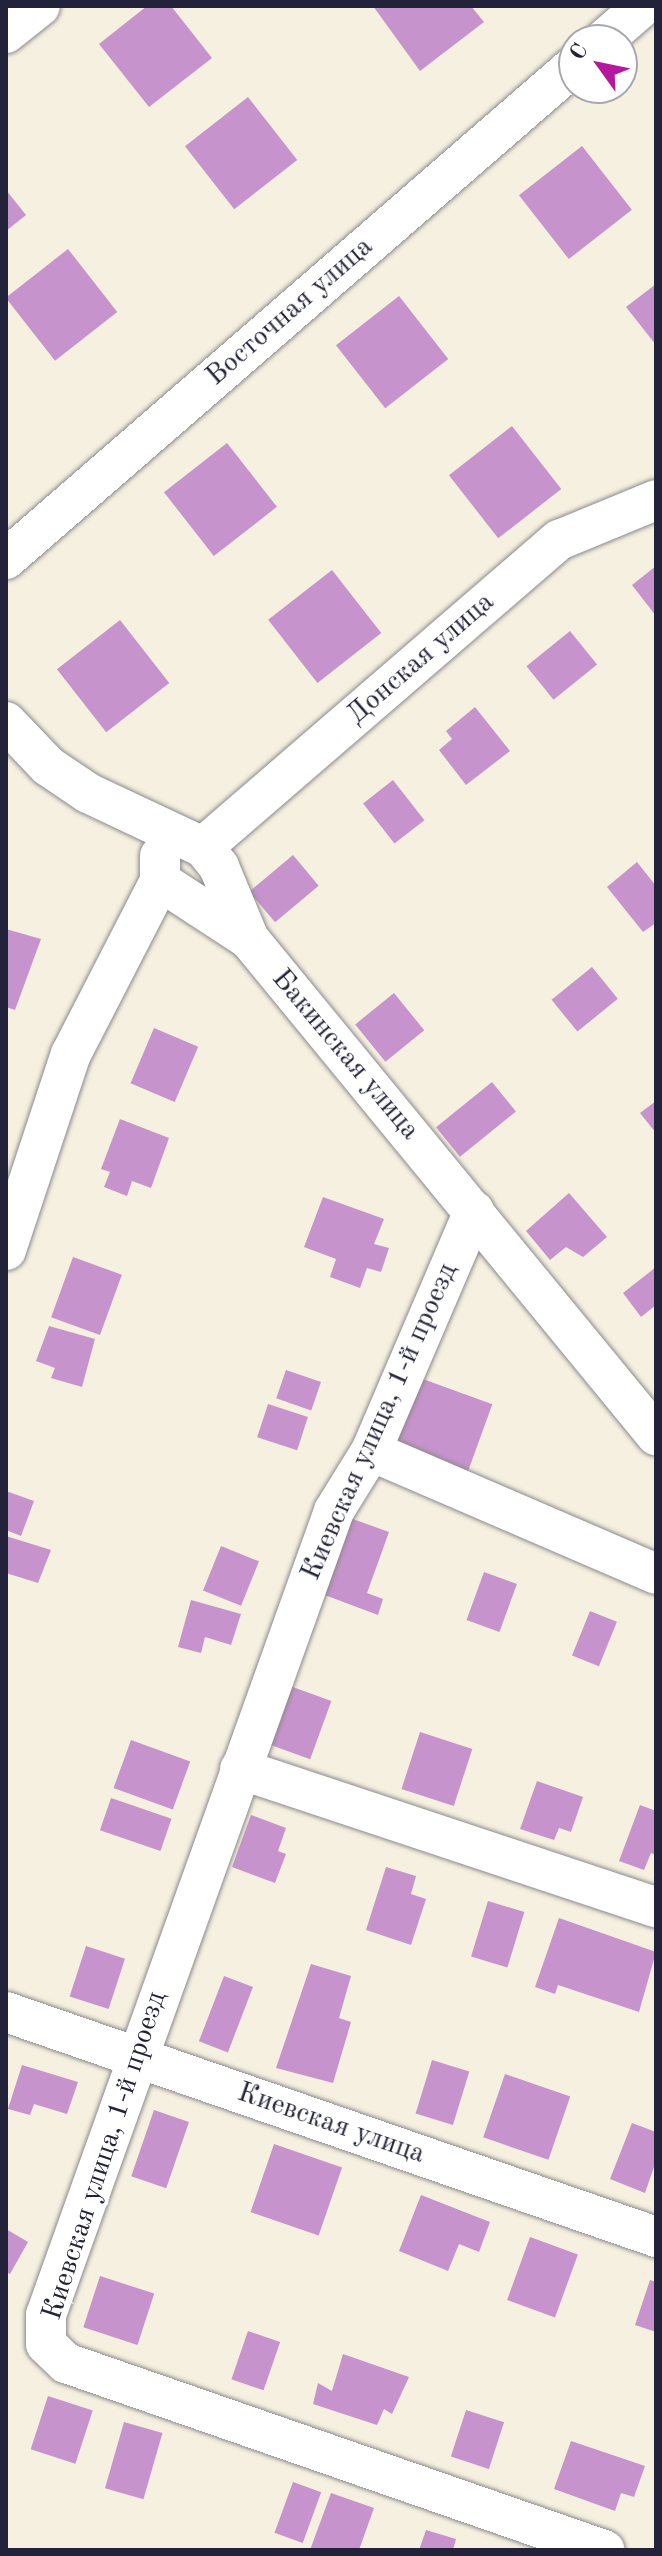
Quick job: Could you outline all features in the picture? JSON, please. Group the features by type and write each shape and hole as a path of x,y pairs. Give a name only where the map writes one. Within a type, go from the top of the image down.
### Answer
{"street":[{"path":"6,33 40,6"},
{"path":"622,24 643,6"},
{"name":"Восточная улица","path":"6,559 558,80"},
{"name":"Донская улица","path":"203,847 559,540 656,500"},
{"path":"6,722 48,766 88,793 203,847"},
{"path":"6,1250 71,1054 160,881 160,828"},
{"name":"Бакинская улица","path":"203,847 219,867 249,939 656,1435"},
{"path":"160,881 249,939"},
{"name":"Киевская улица, 1-й проезд","path":"474,1211 371,1451 334,1511 46,2315 46,2344 66,2363 604,2550"},
{"path":"371,1451 656,1574"},
{"path":"240,1769 656,1907"},
{"name":"Киевская улица","path":"6,2012 656,2237"}],"building":[{"path":"147,6 171,6 212,58 149,107 99,44"},
{"path":"373,6 471,6 484,22 420,71"},
{"path":"248,97 297,160 234,209 185,146"},
{"path":"582,146 632,210 569,259 519,195"},
{"path":"6,190 26,215 6,231"},
{"path":"68,249 117,312 55,361 6,297"},
{"path":"656,284 656,345 626,307"},
{"path":"399,296 448,359 385,408 336,345"},
{"path":"512,426 561,489 498,538 449,475"},
{"path":"227,443 277,507 214,556 164,492"},
{"path":"656,566 656,616 632,585"},
{"path":"332,570 381,633 317,683 268,620"},
{"path":"120,620 169,683 106,732 57,669"},
{"path":"570,631 597,664 554,700 526,666"},
{"path":"475,707 510,751 466,785 439,750 452,739 446,731"},
{"path":"393,780 424,820 394,844 363,803"},
{"path":"293,855 319,886 275,922 249,892"},
{"path":"637,862 656,886 656,923 643,932 607,887"},
{"path":"6,929 41,939 15,1010 6,1007"},
{"path":"592,967 618,999 577,1032 552,1000"},
{"path":"394,993 424,1030 385,1062 355,1024"},
{"path":"154,1028 198,1047 175,1102 131,1083"},
{"path":"492,1082 516,1112 460,1157 436,1127"},
{"path":"656,1101 656,1133 640,1113"},
{"path":"120,1119 169,1138 151,1188 132,1181 127,1196 104,1187 110,1172 101,1169"},
{"path":"569,1193 607,1237 583,1257 566,1247 550,1260 526,1231"},
{"path":"323,1197 384,1219 374,1244 389,1248 381,1272 367,1268 360,1288 330,1277 336,1259 304,1247"},
{"path":"73,1257 122,1275 100,1335 51,1317"},
{"path":"656,1267 656,1305 641,1317 623,1293"},
{"path":"49,1326 95,1339 82,1387 51,1378 55,1368 36,1361"},
{"path":"286,1370 321,1382 311,1410 276,1398"},
{"path":"420,1378 492,1404 468,1472 395,1446"},
{"path":"268,1404 308,1417 297,1450 257,1437"},
{"path":"6,1491 34,1501 21,1536 6,1530"},
{"path":"350,1518 389,1532 367,1593 383,1599 378,1615 322,1594"},
{"path":"6,1536 51,1550 38,1583 6,1573"},
{"path":"221,1546 259,1561 241,1606 203,1591"},
{"path":"484,1572 517,1584 499,1632 467,1620"},
{"path":"191,1600 241,1614 231,1645 205,1637 201,1653 178,1647"},
{"path":"590,1611 617,1622 599,1666 572,1656"},
{"path":"290,1686 331,1701 310,1759 269,1744"},
{"path":"420,1732 472,1749 454,1806 401,1789"},
{"path":"131,1740 190,1762 173,1809 114,1788"},
{"path":"537,1781 583,1797 571,1832 559,1828 554,1840 520,1829"},
{"path":"111,1798 172,1819 160,1851 100,1830"},
{"path":"640,1805 656,1811 656,1855 651,1853 644,1870 619,1861"},
{"path":"251,1815 286,1828 278,1851 286,1854 275,1883 232,1867"},
{"path":"386,1867 416,1876 411,1894 426,1899 411,1945 366,1930"},
{"path":"488,1901 524,1912 507,1968 471,1956"},
{"path":"559,1918 656,1952 639,2012 558,1985 555,1994 535,1987"},
{"path":"86,1946 125,1959 109,2009 70,1996"},
{"path":"311,1964 351,1976 339,2018 351,2022 333,2083 276,2068"},
{"path":"224,1976 253,1987 228,2052 199,2041"},
{"path":"432,2060 469,2071 453,2125 416,2114"},
{"path":"22,2065 78,2082 67,2114 34,2104 30,2115 8,2109"},
{"path":"505,2074 570,2096 548,2160 483,2137"},
{"path":"154,2110 189,2122 166,2188 131,2176"},
{"path":"632,2123 656,2132 656,2161 645,2193 610,2179"},
{"path":"274,2144 342,2167 319,2236 251,2212"},
{"path":"421,2195 490,2222 479,2252 459,2244 448,2271 399,2251"},
{"path":"6,2229 28,2242 10,2274 6,2272"},
{"path":"530,2237 578,2254 555,2317 507,2300"},
{"path":"100,2276 154,2294 138,2345 83,2327"},
{"path":"650,2280 656,2282 656,2332 635,2325"},
{"path":"248,2331 280,2342 264,2390 231,2379"},
{"path":"343,2354 409,2377 392,2414 384,2409 377,2425 313,2404 318,2383 332,2391"},
{"path":"48,2396 93,2411 75,2464 31,2449"},
{"path":"466,2410 504,2422 489,2469 451,2457"},
{"path":"124,2422 162,2433 143,2499 105,2488"},
{"path":"571,2441 645,2466 634,2497 621,2493 615,2511 554,2489"},
{"path":"293,2482 321,2492 303,2543 275,2533"},
{"path":"331,2493 374,2508 359,2550 310,2550"},
{"path":"426,2530 456,2539 453,2550 419,2550"}]}
